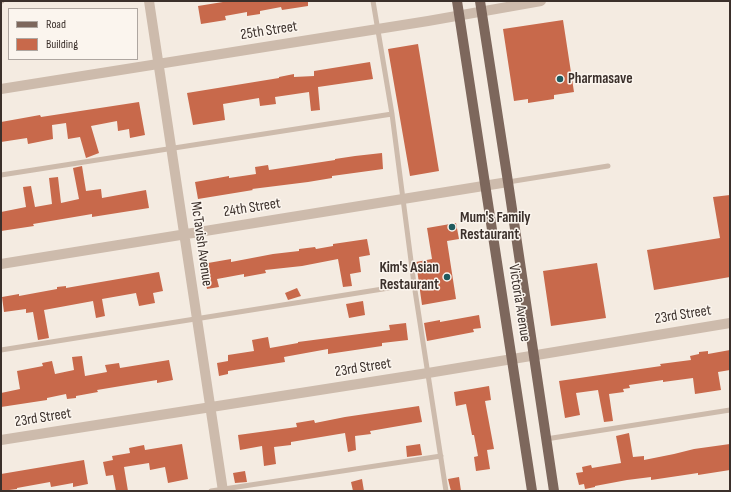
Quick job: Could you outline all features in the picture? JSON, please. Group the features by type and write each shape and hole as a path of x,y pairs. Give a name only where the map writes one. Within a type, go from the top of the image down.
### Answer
{"main road":[{"name":"Victoria Avenue","path":"457,1 532,491"},
{"name":"Victoria Avenue","path":"481,6 554,491"}],"street":[{"name":"McTavish Avenue","path":"149,1 223,490"},
{"name":"25th Street","path":"1,89 459,15 481,6 541,1"},
{"name":"24th Street","path":"1,264 508,182"},
{"name":"23rd Street","path":"1,440 428,373 730,323"}],"lane":[{"path":"373,1 392,114 414,284 446,491"},
{"path":"1,176 392,114"},
{"path":"508,182 608,166"},
{"path":"1,350 414,284"},
{"path":"546,439 730,410"},
{"path":"211,491 441,456"}],"building":[{"path":"229,1 308,1 308,6 282,10 281,7 260,11 260,14 247,16 247,12 225,16 226,20 201,24 198,6"},
{"path":"563,20 574,92 554,95 554,99 528,103 528,99 514,101 503,29"},
{"path":"418,44 439,171 410,176 388,49"},
{"path":"370,62 373,79 318,87 320,110 311,111 309,92 275,97 276,104 260,106 259,98 223,104 225,120 193,125 187,93 279,78 294,74 294,77 314,76 314,71"},
{"path":"139,102 145,135 130,138 129,129 118,131 117,121 91,126 99,153 86,158 80,137 68,139 66,123 52,125 53,139 28,144 27,138 1,142 1,122 40,115 41,117"},
{"path":"382,153 383,169 332,176 332,178 252,189 253,190 198,199 195,182 229,176 229,178 256,174 255,167 268,165 269,170"},
{"path":"82,166 86,191 101,189 102,198 146,190 149,208 92,217 92,214 1,231 1,212 26,207 23,187 31,186 35,207 52,204 49,178 58,177 61,203 79,199 73,168"},
{"path":"730,195 730,277 654,290 647,250 720,238 713,197"},
{"path":"456,223 459,239 447,241 456,299 422,305 416,262 432,259 427,228"},
{"path":"367,239 370,255 359,257 361,272 350,274 352,286 343,287 338,259 302,266 265,270 266,273 244,277 244,274 217,279 219,287 207,289 205,278 210,277 208,263 231,259 231,262 299,251 299,249 315,247 316,249 333,246 333,244"},
{"path":"597,263 606,318 551,326 543,271"},
{"path":"159,272 163,291 153,293 155,303 139,306 136,293 102,299 105,316 96,318 93,301 44,310 49,338 38,340 33,312 26,313 26,309 4,312 2,297 19,294 19,296 57,289 57,287 66,286 66,288"},
{"path":"297,288 301,296 288,300 285,293"},
{"path":"363,301 365,315 349,318 346,304"},
{"path":"479,315 481,328 473,329 474,332 427,341 424,323 440,320 440,322"},
{"path":"406,323 408,340 382,343 382,346 328,354 328,349 284,357 285,362 228,371 228,374 219,376 217,363 228,361 228,355 254,351 252,340 268,337 270,348 298,342 390,330 389,325"},
{"path":"730,350 730,370 718,372 721,390 695,394 693,378 663,382 663,380 629,385 630,388 623,389 624,392 609,394 613,421 604,422 598,390 576,393 580,415 565,418 559,381 661,366 660,364 691,360 690,356 699,354 699,352 708,351 708,354"},
{"path":"82,356 85,376 107,372 105,365 119,363 120,368 169,360 173,380 157,383 157,380 97,390 98,392 76,396 76,398 67,399 66,394 47,398 47,400 1,407 1,393 20,389 17,371 43,366 42,363 52,361 55,374 74,370 72,357"},
{"path":"489,386 491,400 485,401 494,449 487,450 490,469 476,471 474,457 478,456 466,404 456,406 454,392"},
{"path":"419,406 422,422 370,431 371,434 355,436 356,450 348,452 345,433 291,442 291,445 274,447 276,464 264,466 262,446 240,450 238,435 297,427 296,423 314,420 315,423"},
{"path":"629,433 633,457 644,456 644,460 694,449 730,444 730,470 651,480 651,477 627,480 585,489 584,484 579,485 576,473 583,472 582,467 591,465 592,468 621,463 616,436"},
{"path":"182,444 188,479 168,483 165,467 150,470 149,463 124,467 128,491 116,491 113,475 106,476 103,462 113,460 112,456 130,453 129,448 144,445 145,450"},
{"path":"420,444 422,455 407,457 406,446"},
{"path":"84,460 88,484 73,487 73,483 51,487 50,482 1,491 1,474"},
{"path":"245,471 247,482 235,483 233,473"},
{"path":"459,477 461,491 451,491 448,479"},
{"path":"362,479 364,491 353,491 351,482"}],"place":[{"name":"Pharmasave","path":"560,79"},
{"name":"Mum's Family Restaurant","path":"452,227"},
{"name":"Kim's Asian Restaurant","path":"447,277"}]}
